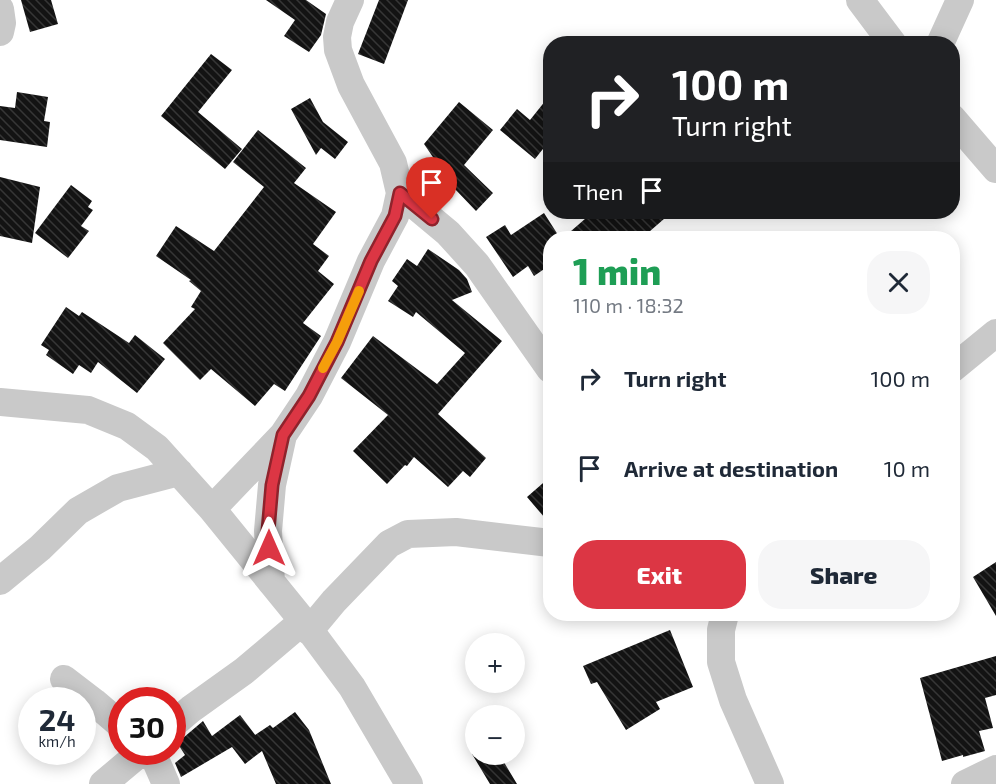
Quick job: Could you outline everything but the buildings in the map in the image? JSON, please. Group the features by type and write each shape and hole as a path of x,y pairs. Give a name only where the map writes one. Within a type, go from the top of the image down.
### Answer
{"street":[{"path":"212,509 283,435 309,396 337,342 371,261 395,216 400,193 393,163 351,85 338,50 338,30 350,0"},
{"path":"860,0 887,36"},
{"path":"944,36 960,0"},
{"path":"0,9 2,23 0,32"},
{"path":"960,127 996,169"},
{"path":"400,193 448,233 477,265 543,359"},
{"path":"960,362 996,333"},
{"path":"0,402 88,410 128,426 157,448 212,509 352,687 409,784"},
{"path":"271,582 268,531 272,485 283,435"},
{"path":"0,581 40,548 78,511 118,488 179,472"},
{"path":"186,713 306,626 334,601 389,543 408,534 456,532 543,542"},
{"path":"723,621 721,630 722,662 733,700 770,784"},
{"path":"64,679 108,714"},
{"path":"103,784 126,765"},
{"path":"158,765 166,784"},
{"path":"965,784 996,769"}],"slow traffic":[{"path":"323,368 359,291"}],"route":[{"path":"269,548 268,531 272,485 283,435 309,396 337,342 371,261 395,216 400,193 432,219"}]}
